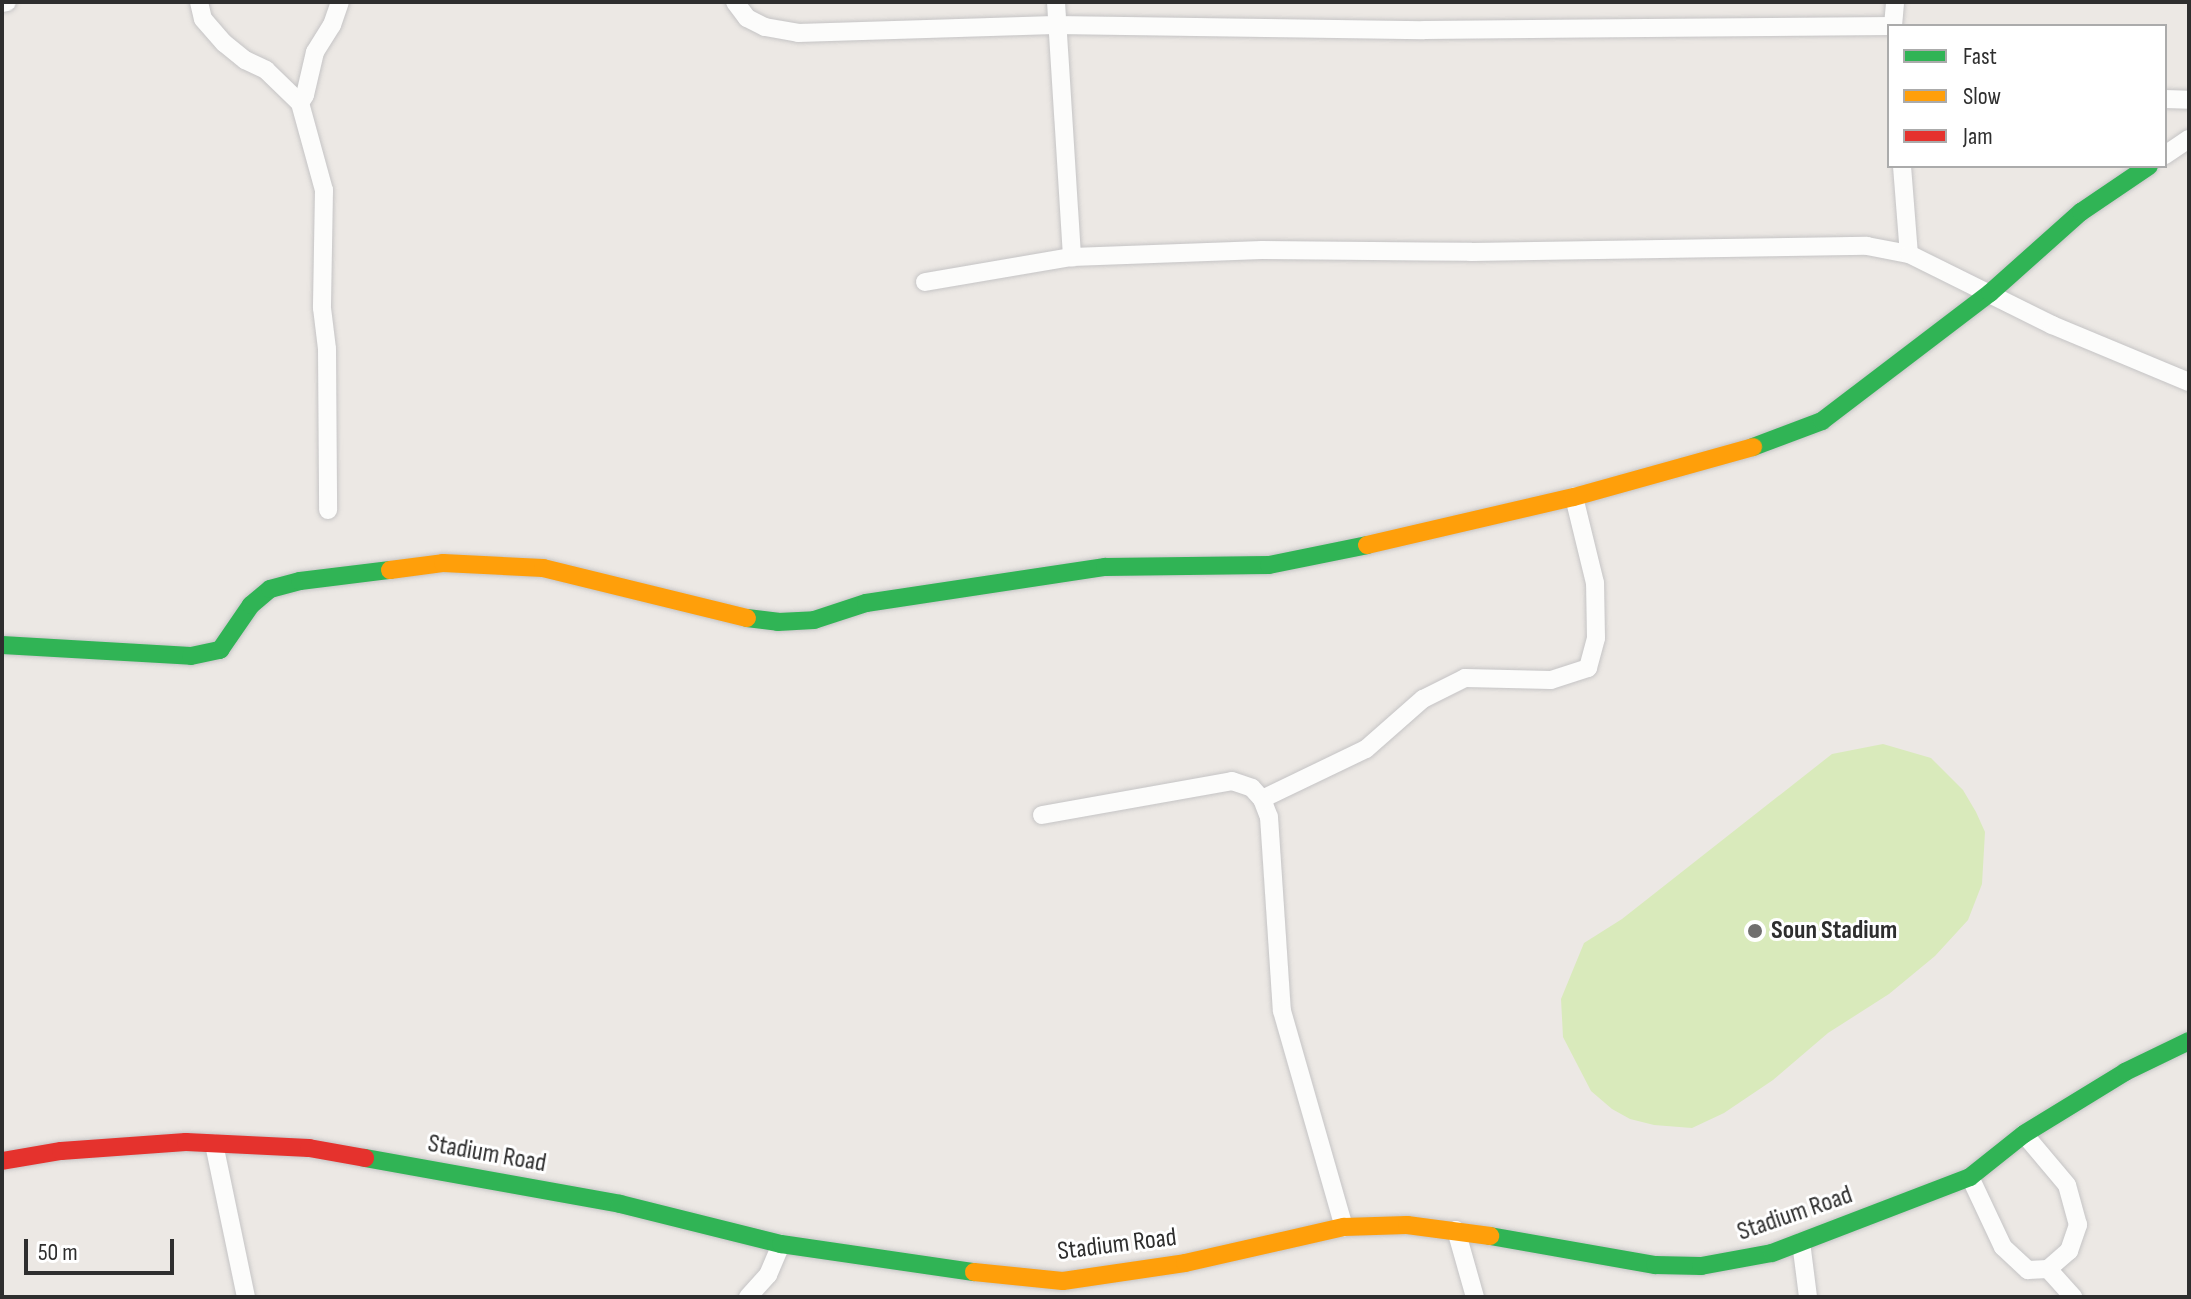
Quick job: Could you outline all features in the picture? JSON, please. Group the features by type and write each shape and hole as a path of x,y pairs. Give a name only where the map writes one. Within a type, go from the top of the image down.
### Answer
{"street":[{"path":"199,2 203,19 224,43 266,70 300,103 324,190 322,308 327,349 328,510"},
{"path":"300,103 305,95 315,52 332,25 340,2"},
{"path":"735,2 747,18 765,27 798,33 1055,25 1424,30 1887,26"},
{"path":"1056,2 1055,25 1072,257"},
{"path":"1893,24 1895,2"},
{"path":"2167,100 2188,106"},
{"path":"2167,154 2189,139"},
{"path":"1902,168 1909,254"},
{"path":"2,645 191,656 220,650 251,605 270,589 300,581 443,563 543,568 727,615 778,622 814,620 866,603 1105,567 1143,564 1269,565 1574,497 1770,442 1822,421 1990,293 2081,212 2146,168"},
{"path":"925,282 1072,257 1262,250 1471,252 1867,246 1909,254 2052,325 2189,382"},
{"path":"1262,799 1366,749 1423,699 1465,678 1551,680 1588,668 1596,638 1595,583 1574,497"},
{"path":"1042,815 1232,781 1252,788 1262,799 1269,817 1282,1011 1344,1227"},
{"name":"Stadium Road","path":"2,1161 61,1151 186,1142 309,1148 620,1204 781,1244 1000,1276 1063,1281 1185,1263 1344,1227 1407,1225 1456,1230 1655,1265 1742,1261 1801,1242 1970,1177 2024,1134 2125,1072 2189,1041"},
{"path":"1970,1177 2003,1247 2028,1270 2048,1269 2069,1251 2078,1225 2067,1185 2024,1134"},
{"path":"214,1144 246,1297"},
{"path":"1456,1230 1475,1297"},
{"path":"1801,1242 1808,1297"},
{"path":"748,1297 768,1275 781,1244"},
{"path":"2048,1269 2073,1297"}],"green space":[{"path":"1883,744 1931,758 1963,790 1976,812 1985,832 1982,884 1968,920 1935,956 1889,994 1828,1033 1773,1080 1724,1113 1692,1128 1654,1125 1630,1119 1612,1109 1591,1091 1563,1037 1561,999 1584,943 1622,919 1832,754"}],"traffic: fast":[{"path":"1753,447 1822,421 1990,293 2081,212 2146,168"},
{"path":"747,618 778,622 814,620 866,603 1105,567 1269,565 1367,545"},
{"path":"2,645 191,656 220,650 251,605 270,589 300,581 390,570"},
{"path":"1490,1236 1655,1265 1701,1266 1772,1253 1970,1177 2024,1134 2125,1072 2189,1041"},
{"path":"365,1158 620,1204 781,1244 974,1272"}],"traffic: slow":[{"path":"1367,545 1574,497 1753,447"},
{"path":"390,570 443,563 543,568 747,618"},
{"path":"974,1272 1063,1281 1185,1263 1344,1227 1407,1225 1490,1236"}],"traffic: jam":[{"path":"2,1161 61,1151 186,1142 309,1148 365,1158"}],"place":[{"name":"Soun Stadium","path":"1755,931"}]}
